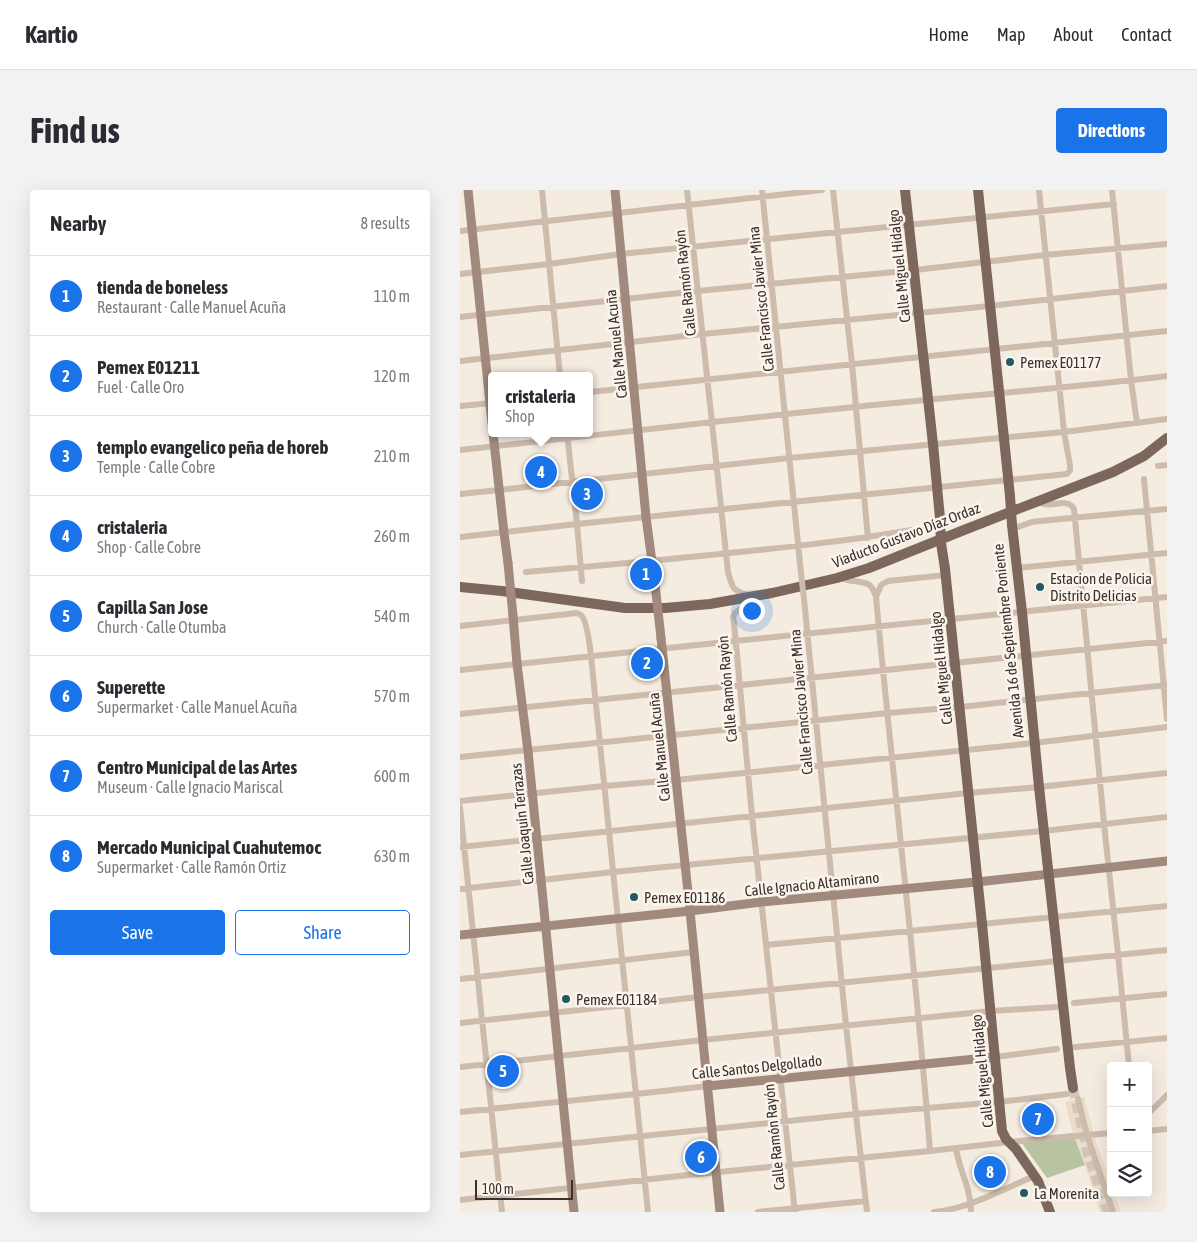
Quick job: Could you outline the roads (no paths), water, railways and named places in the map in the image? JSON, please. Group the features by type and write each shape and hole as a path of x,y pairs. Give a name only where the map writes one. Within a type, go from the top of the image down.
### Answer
{"main road":[{"name":"Calle Miguel Hidalgo","path":"905,190 938,487 942,543 1002,1131 1008,1142"},
{"name":"Avenida 16 de Septiembre Poniente","path":"978,190 1043,831 1070,1068 1070,1091"},
{"name":"Viaducto Gustavo Díaz Ordaz","path":"460,587 625,608 665,608 755,597 837,578 868,568 1113,472 1144,456 1167,438"},
{"path":"1008,1142 1016,1149 1038,1181 1050,1212"}],"street":[{"path":"468,190 488,376"},
{"path":"542,190 560,372"},
{"name":"Calle Manuel Acuña","path":"615,190 646,517 672,736 720,1212"},
{"name":"Calle Ramón Rayón","path":"687,190 728,572 732,586 737,591 755,597"},
{"path":"460,231 688,205 762,193 822,190"},
{"path":"833,190 868,538"},
{"path":"460,537 1069,473 1070,465 1059,388 1039,190"},
{"path":"1112,190 1137,424"},
{"name":"Calle Francisco Javier Mina","path":"762,193 846,1026 867,1212"},
{"path":"460,274 621,254 1114,204"},
{"path":"460,317 1045,255 1167,244"},
{"path":"460,361 1167,286"},
{"path":"593,392 1167,331"},
{"path":"593,434 639,431 855,406 1059,388 1167,376"},
{"path":"460,406 488,403"},
{"path":"460,494 789,458 1064,432 1167,419"},
{"name":"Calle Joaquín Terrazas","path":"493,437 542,880 549,969 574,1212"},
{"path":"460,450 560,437"},
{"path":"567,437 582,581"},
{"path":"1158,466 1167,465"},
{"path":"1144,479 1167,719"},
{"path":"1038,501 1045,505 1071,504 1076,519 1095,735 1128,1062"},
{"path":"1012,527 1032,522 1167,509"},
{"path":"526,572 798,547 912,530"},
{"path":"1017,568 1167,553"},
{"path":"876,597 881,585 888,581 946,572"},
{"path":"837,578 862,581 873,588 876,597 919,1019 930,1151"},
{"name":"Calle Ramón Rayón","path":"755,597 735,613 733,617 756,858 795,1210"},
{"path":"460,670 1167,597"},
{"path":"460,626 514,618 577,613 582,617 588,634 648,1212"},
{"path":"460,714 1167,641"},
{"path":"460,757 1165,685"},
{"path":"460,801 1167,728"},
{"path":"462,847 1167,773"},
{"path":"460,807 462,847 469,888 502,1212"},
{"path":"460,889 1167,817"},
{"name":"Calle Ignacio Altamirano","path":"460,934 690,912 761,902 977,882 1167,861"},
{"path":"766,945 1167,906"},
{"path":"460,1023 1167,950"},
{"path":"460,979 694,952"},
{"path":"1074,1003 1167,994"},
{"path":"460,1067 703,1040 1056,1006"},
{"path":"1075,1047 1167,1038"},
{"name":"Calle Santos Delgollado","path":"460,1112 1057,1049"},
{"path":"460,1155 712,1128 999,1102 1070,1091"},
{"path":"1152,1110 1167,1095"},
{"path":"1078,1099 1087,1135 1113,1212"},
{"path":"1152,1131 1167,1129"},
{"path":"460,1200 790,1164 1107,1133"},
{"path":"956,1148 957,1157 969,1190 971,1212"},
{"path":"934,1212 971,1203 1030,1178"},
{"path":"758,1212 795,1210 866,1201"}],"tunnel":[{"path":"1073,1088 1088,1155 1108,1212"}],"place":[{"name":"Pemex E01177","path":"1010,362"},
{"name":"cristaleria","path":"541,472"},
{"name":"templo evangelico peña de horeb","path":"587,494"},
{"name":"tienda de boneless","path":"646,574"},
{"name":"Estacion de Policia Distrito Delicias","path":"1040,587"},
{"name":"Pemex E01211","path":"647,663"},
{"name":"Pemex E01186","path":"634,897"},
{"name":"Pemex E01184","path":"566,999"},
{"name":"Capilla San Jose","path":"503,1071"},
{"name":"Centro Municipal de las Artes","path":"1038,1119"},
{"name":"Superette","path":"701,1157"},
{"name":"Mercado Municipal Cuahutemoc","path":"990,1172"},
{"name":"La Morenita","path":"1024,1193"}]}
